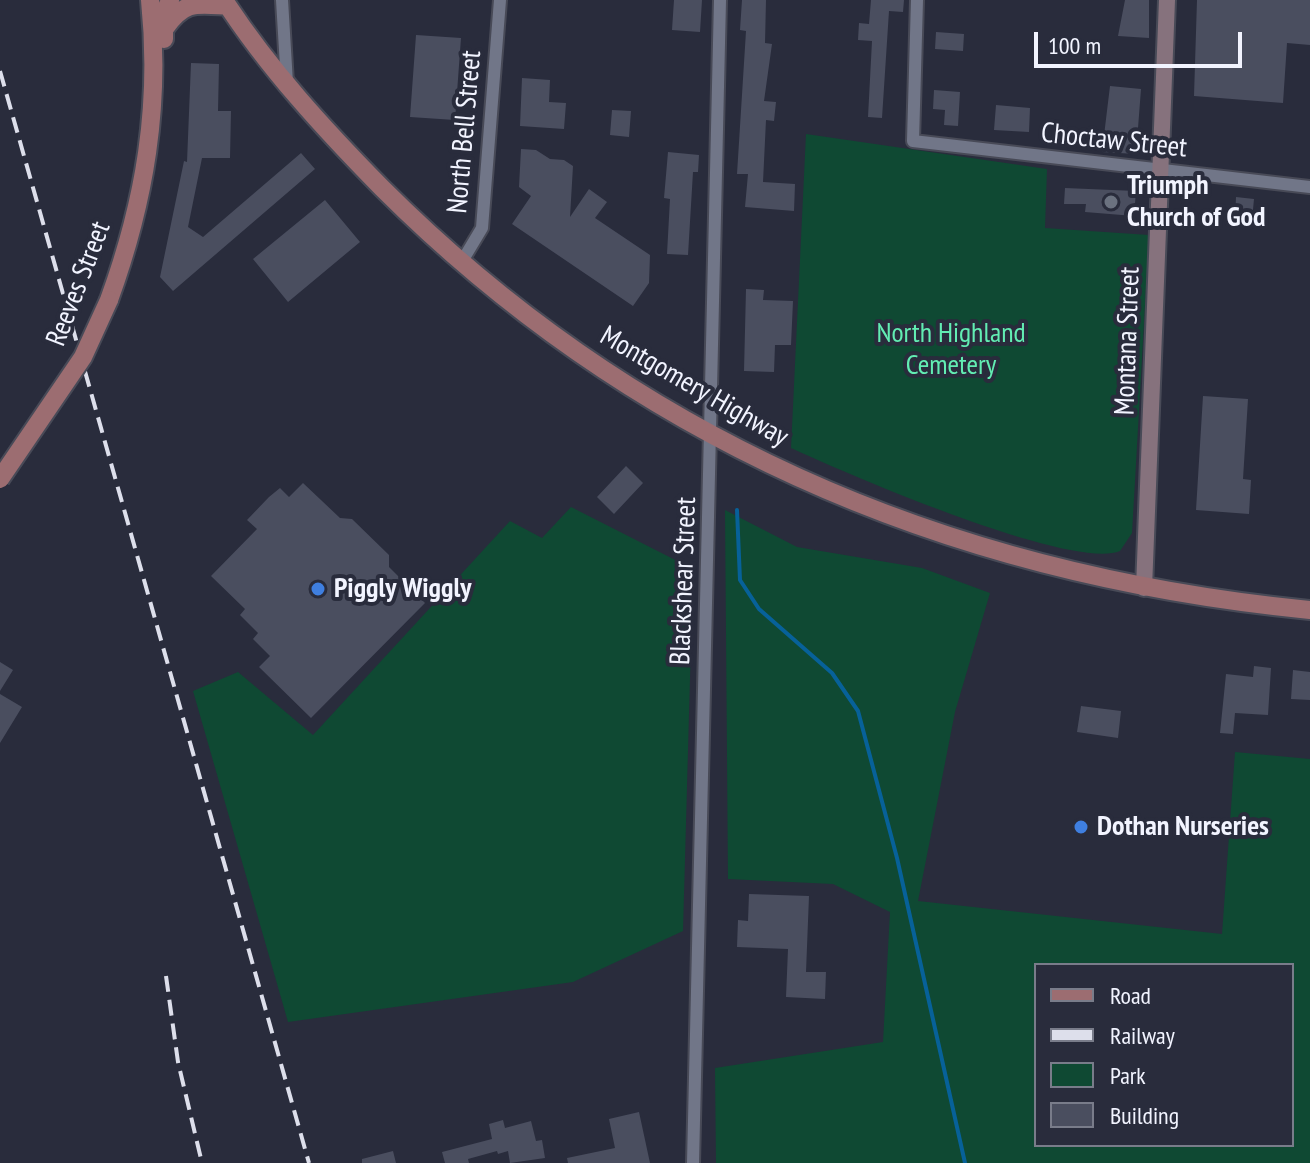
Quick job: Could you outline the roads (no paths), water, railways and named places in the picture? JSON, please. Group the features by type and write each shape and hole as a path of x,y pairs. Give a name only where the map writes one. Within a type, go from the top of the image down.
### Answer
{"main road":[{"name":"Reeves Street","path":"156,88 164,70 164,15 170,0"},
{"name":"Reeves Street","path":"0,479 83,357 109,300 139,200 156,88 151,1"},
{"path":"163,31 175,14 187,6 226,3"},
{"name":"Montgomery Highway","path":"226,3 287,83 349,154 461,263 564,343 712,437 854,502 942,536 1047,567 1144,588 1310,610"}],"street":[{"path":"282,0 287,83"},
{"name":"North Bell Street","path":"461,263 482,228 500,0"},
{"name":"Blackshear Street","path":"693,1163 720,0"},
{"name":"Choctaw Street","path":"917,0 913,141 1310,187"},
{"name":"Montana Street","path":"1144,588 1167,0"}],"waterway":[{"path":"737,510 740,580 759,609 832,673 858,711 897,858 965,1163"}],"railway":[{"path":"0,71 309,1163"},
{"path":"166,976 178,1062 202,1163"}],"place":[{"name":"Triumph Church of God","path":"1111,202"},
{"name":"Piggly Wiggly","path":"318,589"},
{"name":"Dothan Nurseries","path":"1081,827"}],"park label":[{"name":"North Highland Cemetery","path":"951,350"}]}
